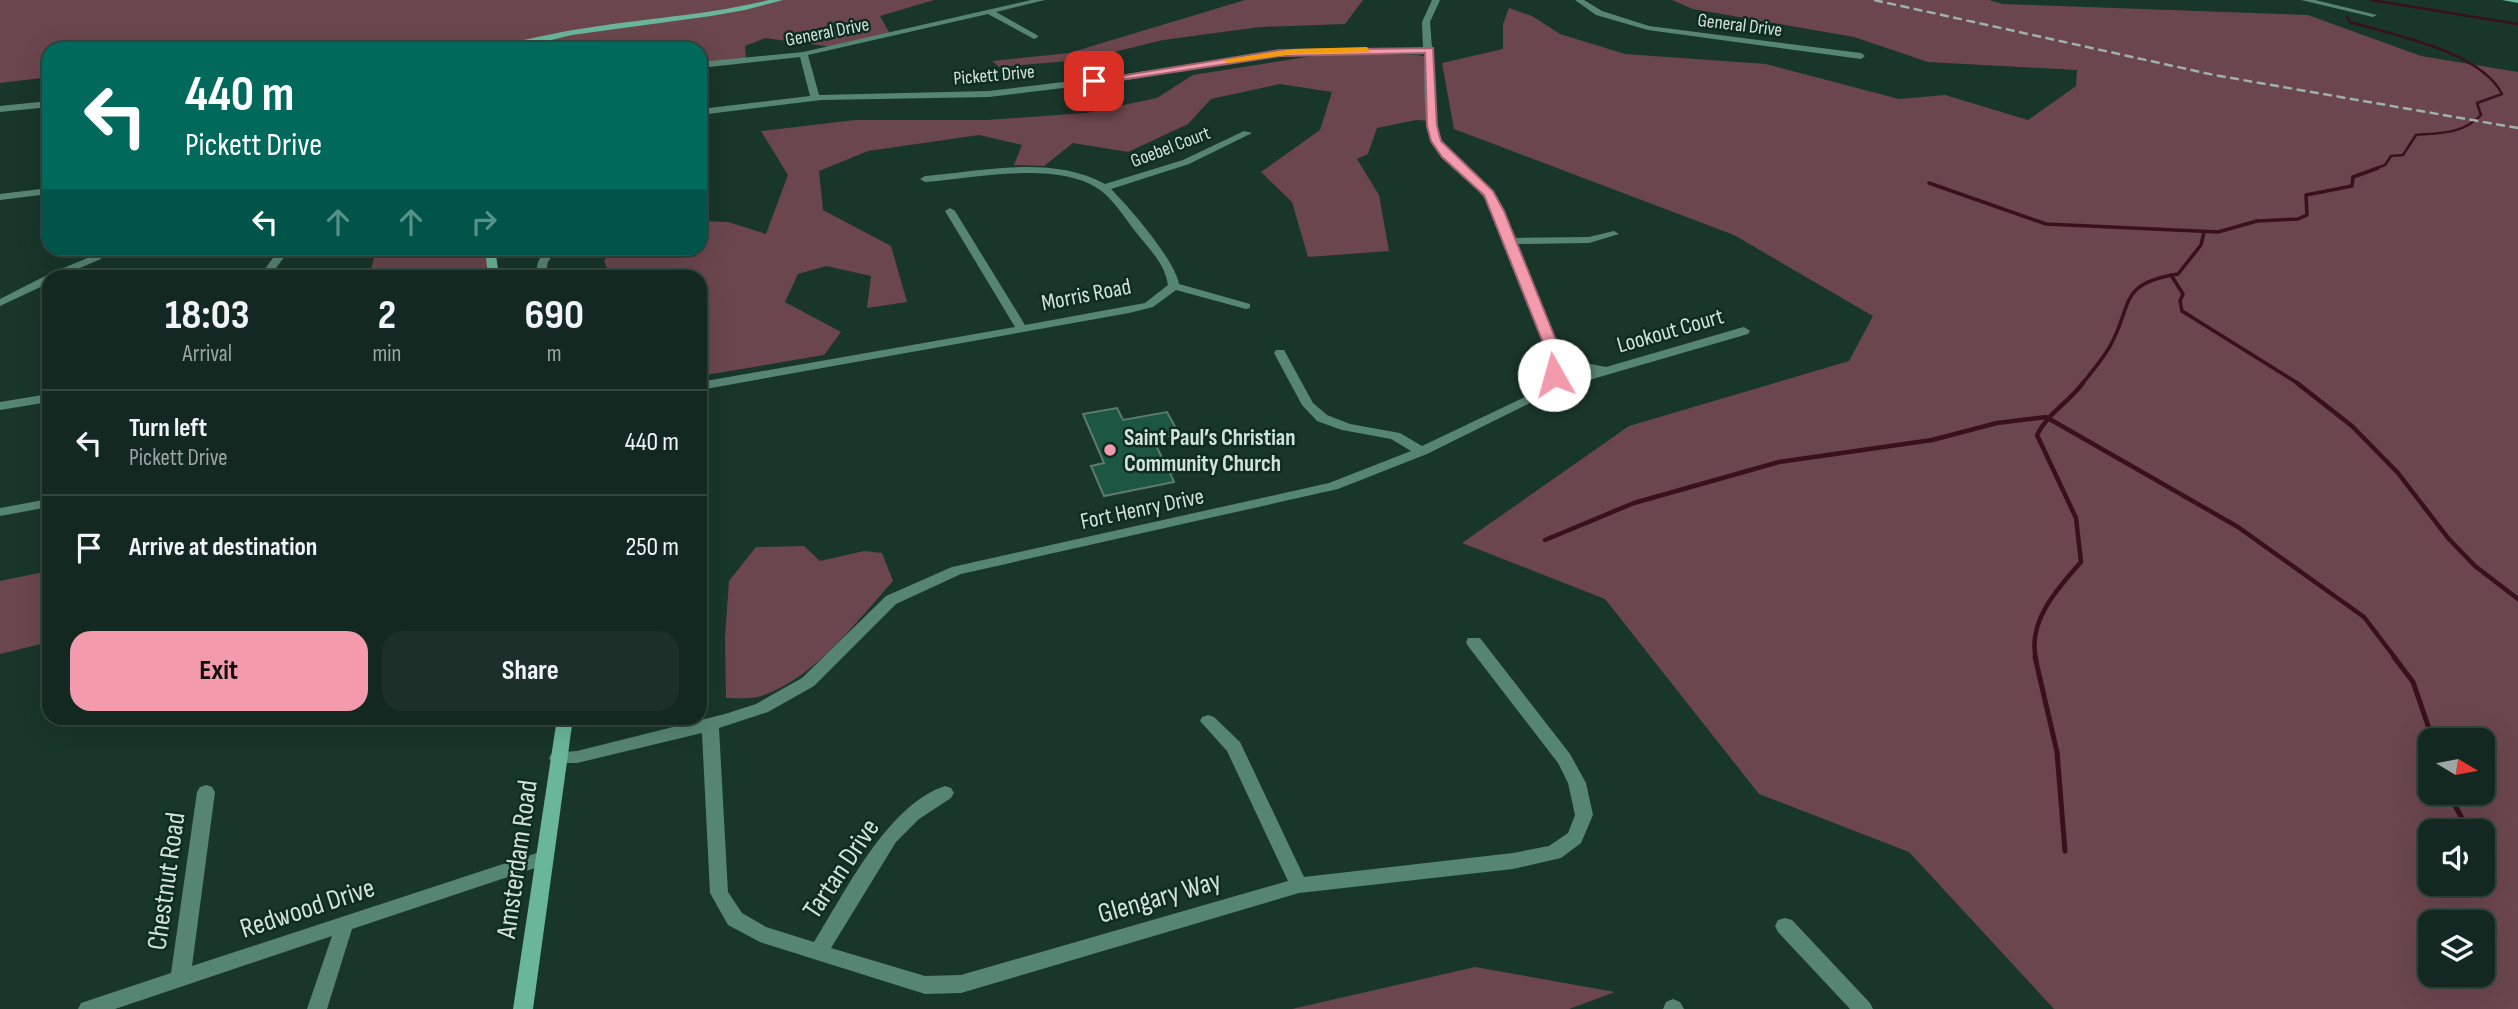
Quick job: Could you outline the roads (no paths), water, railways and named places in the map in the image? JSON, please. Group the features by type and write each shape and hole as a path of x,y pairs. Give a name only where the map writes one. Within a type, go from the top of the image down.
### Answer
{"street":[{"path":"534,42 689,18 779,0"},
{"name":"General Drive","path":"707,64 803,54 1041,0"},
{"path":"1436,0 1426,22 1430,50 1432,126 1436,141 1446,155 1489,194 1555,356"},
{"name":"General Drive","path":"1579,0 1599,13 1648,28 1861,56"},
{"path":"2305,0 2373,15"},
{"path":"2507,0 2518,1"},
{"path":"990,12 1034,37"},
{"name":"Pickett Drive","path":"707,111 815,97 989,94 1120,78 1280,53 1430,50"},
{"path":"803,54 815,97"},
{"path":"0,109 42,105"},
{"name":"Goebel Court","path":"1104,188 1186,162 1247,133"},
{"path":"925,179 1042,172 1076,176 1104,188 1160,255 1174,275 1174,286 1246,306"},
{"path":"0,197 42,192"},
{"path":"950,211 1022,329"},
{"path":"1510,241 1589,240 1614,234"},
{"path":"69,270 97,257"},
{"path":"0,303 42,282"},
{"name":"Morris Road","path":"707,385 1149,305 1174,286"},
{"name":"Lookout Court","path":"1535,397 1608,370 1744,331"},
{"path":"1280,353 1308,405 1322,418 1347,427 1395,436 1422,452"},
{"name":"Lookout Court","path":"1555,356 1578,366 1608,370"},
{"name":"Fort Henry Drive","path":"558,758 577,757 710,725 762,708 807,682 878,610 934,579 957,570 1333,486 1374,472 1422,452 1535,397 1554,375 1555,356"},
{"path":"0,406 42,399"},
{"path":"0,512 42,504"},
{"name":"Glengary Way","path":"710,725 719,893 735,919 760,934 925,985 961,984 1299,885 1513,861 1554,853 1575,838 1584,815 1577,783 1564,758 1474,642"},
{"path":"1208,721 1234,747 1299,885"},
{"name":"Amsterdam Road","path":"523,1009 564,725"},
{"name":"Chestnut Road","path":"180,978 206,792"},
{"name":"Tartan Drive","path":"818,951 890,837 913,814 945,793"},
{"name":"Redwood Drive","path":"88,1009 543,858"},
{"path":"317,1009 342,937 343,926"},
{"path":"1785,926 1863,1009"}],"waterway":[{"path":"2371,0 2518,24"},
{"path":"2347,17 2350,22 2412,39 2456,56 2491,79 2502,94 2477,103 2481,115 2467,126 2451,131 2416,135 2403,155 2391,156 2385,165 2374,169"},
{"path":"1929,183 2046,224 2218,232 2257,221 2298,219 2307,215 2306,195 2352,186 2353,177 2378,168"},
{"path":"2171,275 2178,274 2201,245 2204,232"},
{"path":"2082,384 2109,348 2136,290 2158,278 2171,275"},
{"path":"2171,275 2183,294 2180,301 2182,311 2299,384"},
{"path":"2049,418 2083,383"},
{"path":"2297,383 2352,426 2398,473 2448,538 2475,566 2518,599"},
{"path":"1545,540 1634,503 1779,462 1932,440 1997,423 2049,418"},
{"path":"2036,659 2034,645 2040,618 2054,594 2081,562 2076,518 2037,435 2049,418"},
{"path":"2049,418 2238,527 2364,617 2396,659"},
{"path":"2035,657 2057,752 2065,851"},
{"path":"2394,657 2413,682 2429,728"},
{"path":"2455,805 2462,819"}],"railway":[{"path":"1874,0 2214,75 2518,128"}],"place":[{"name":"Saint Paul’s Christian Community Church","path":"1110,450"}]}
